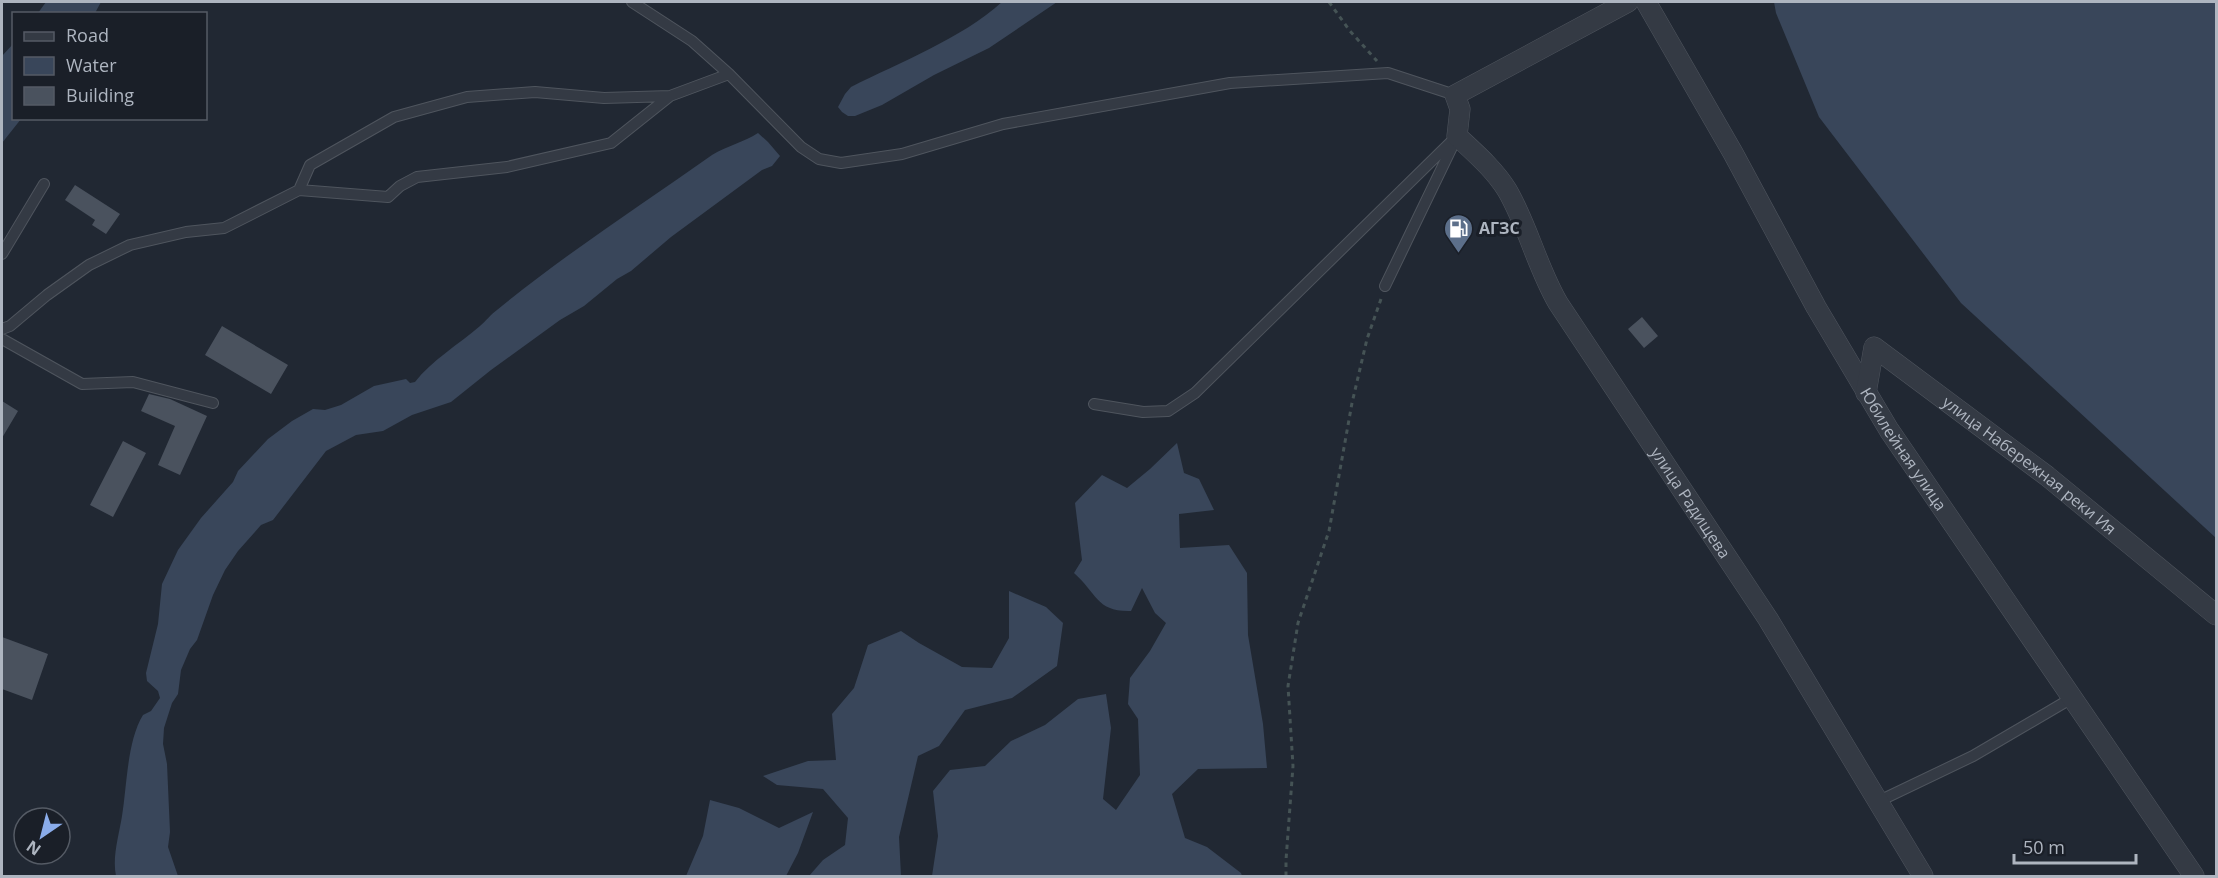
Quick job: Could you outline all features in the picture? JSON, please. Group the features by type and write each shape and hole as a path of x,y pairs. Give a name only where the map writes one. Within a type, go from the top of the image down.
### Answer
{"street":[{"path":"1457,136 1460,109 1455,95 1628,2"},
{"name":"Юбилейная улица","path":"1646,2 1889,430 2194,876"},
{"name":"улица Радищева","path":"1457,136 1488,166 1506,190 1524,226 1545,282 1761,610 1923,876"},
{"name":"улица Набережная реки Ия","path":"1866,393 1874,347 2048,476 2217,615"}],"lane":[{"path":"632,2 692,41 729,74 801,147 819,159 841,163 902,154 1003,124 1230,83 1388,73 1455,95"},
{"path":"2,329 10,326 47,294 88,265 130,245 186,232 224,228 299,190 388,197 400,186 417,177 507,167 611,143 670,96 729,74"},
{"path":"299,190 310,165 394,117 467,97 535,92 604,98 670,96"},
{"path":"1385,286 1457,136"},
{"path":"1094,404 1143,412 1168,411 1195,393 1457,136"},
{"path":"2,254 44,184"},
{"path":"2,339 82,384 133,382 213,403"},
{"path":"1877,802 1972,756 2072,698"}],"path":[{"path":"1329,2 1350,31 1388,73"},
{"path":"1286,876 1293,766 1288,686 1298,623 1329,531 1352,404 1367,339 1385,286"}],"water":[{"path":"46,2 101,2 96,12 39,12"},
{"path":"1002,2 1057,2 989,48 934,75 882,105 855,116 848,116 838,107 851,87 949,39"},
{"path":"1774,2 2216,2 2216,538 1961,303 1819,117 1776,13"},
{"path":"12,45 12,120 20,120 2,143 2,56"},
{"path":"758,133 780,156 772,166 762,170 671,237 631,271 491,370 451,402 412,415 383,431 356,435 326,451 273,520 261,525 238,551 225,570 213,595 197,640 190,649 181,670 178,694 172,703 164,728 163,744 167,764 170,832 168,847 178,876 116,876 115,854 134,738 143,715 151,711 160,698 158,691 147,681 146,673 158,624 162,584 178,550 201,518 233,482 238,471 268,439 313,409 325,410 341,405 374,386 406,379 410,383 415,382 429,367 523,289 576,250 712,155"},
{"path":"1177,443 1184,473 1199,479 1214,510 1179,514 1180,548 1229,545 1247,573 1248,635 1263,724 1267,768 1198,769 1172,794 1185,838 1207,847 1242,876 932,876 938,836 933,791 950,770 985,766 1011,741 1045,725 1078,699 1106,694 1111,728 1103,799 1116,810 1140,775 1138,719 1128,704 1130,678 1150,651 1166,623 1155,613 1142,588 1131,611 1119,610 1104,605 1074,573 1082,560 1075,503 1102,475 1127,488"},
{"path":"1009,591 1046,607 1063,623 1057,666 1012,698 965,710 939,746 918,756 899,837 901,876 809,876 823,860 845,845 848,818 823,789 777,785 763,776 808,761 836,760 832,714 854,688 868,645 901,631 962,667 992,668 1009,638"},
{"path":"710,800 739,808 779,828 813,812 798,853 786,876 686,876 703,836"}],"building":[{"path":"75,185 120,214 106,234 92,225 95,220 65,200"},
{"path":"1642,317 1658,336 1644,348 1628,329"},
{"path":"222,326 288,365 271,394 205,355"},
{"path":"149,394 170,399 207,416 180,475 158,465 175,426 141,411"},
{"path":"2,401 18,411 2,438"},
{"path":"123,441 146,453 113,517 90,505"},
{"path":"2,637 48,654 32,700 2,689"}],"place":[{"name":"АГЗС","path":"1458,254"}]}
